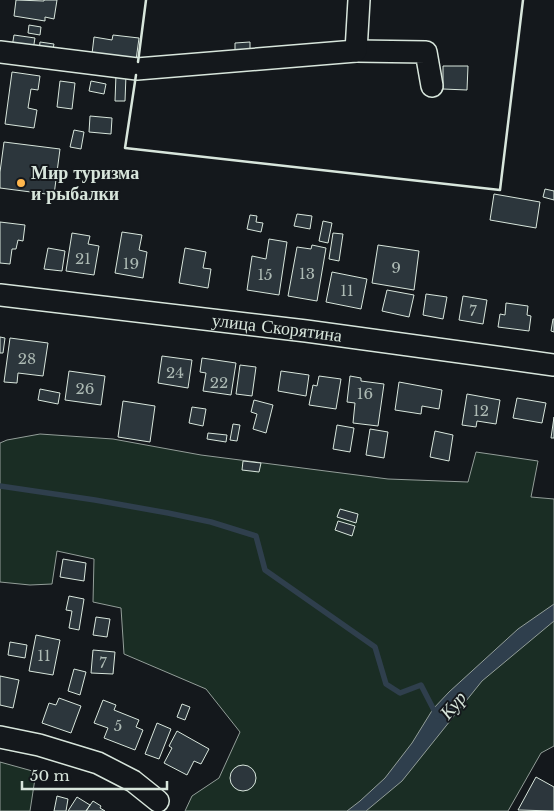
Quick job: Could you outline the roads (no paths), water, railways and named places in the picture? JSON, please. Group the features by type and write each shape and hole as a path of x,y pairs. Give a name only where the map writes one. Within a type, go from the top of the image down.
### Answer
{"street":[{"path":"356,51 359,0"},
{"path":"0,52 137,68 356,51 426,52 432,86"},
{"name":"улица Скорятина","path":"0,295 306,331 554,365"},
{"path":"0,737 38,745 98,762 133,781 158,801"}],"water":[{"name":"Кур","path":"554,604 554,621 482,681 402,781 366,811 347,811 385,778 412,743 433,709 449,692 518,629"}],"waterway":[{"name":"Кур","path":"0,486 168,513 211,522 256,536 265,570 375,647 386,684 400,693 421,685 437,716"}],"place":[{"name":"Мир туризма и рыбалки","path":"21,183"}]}
